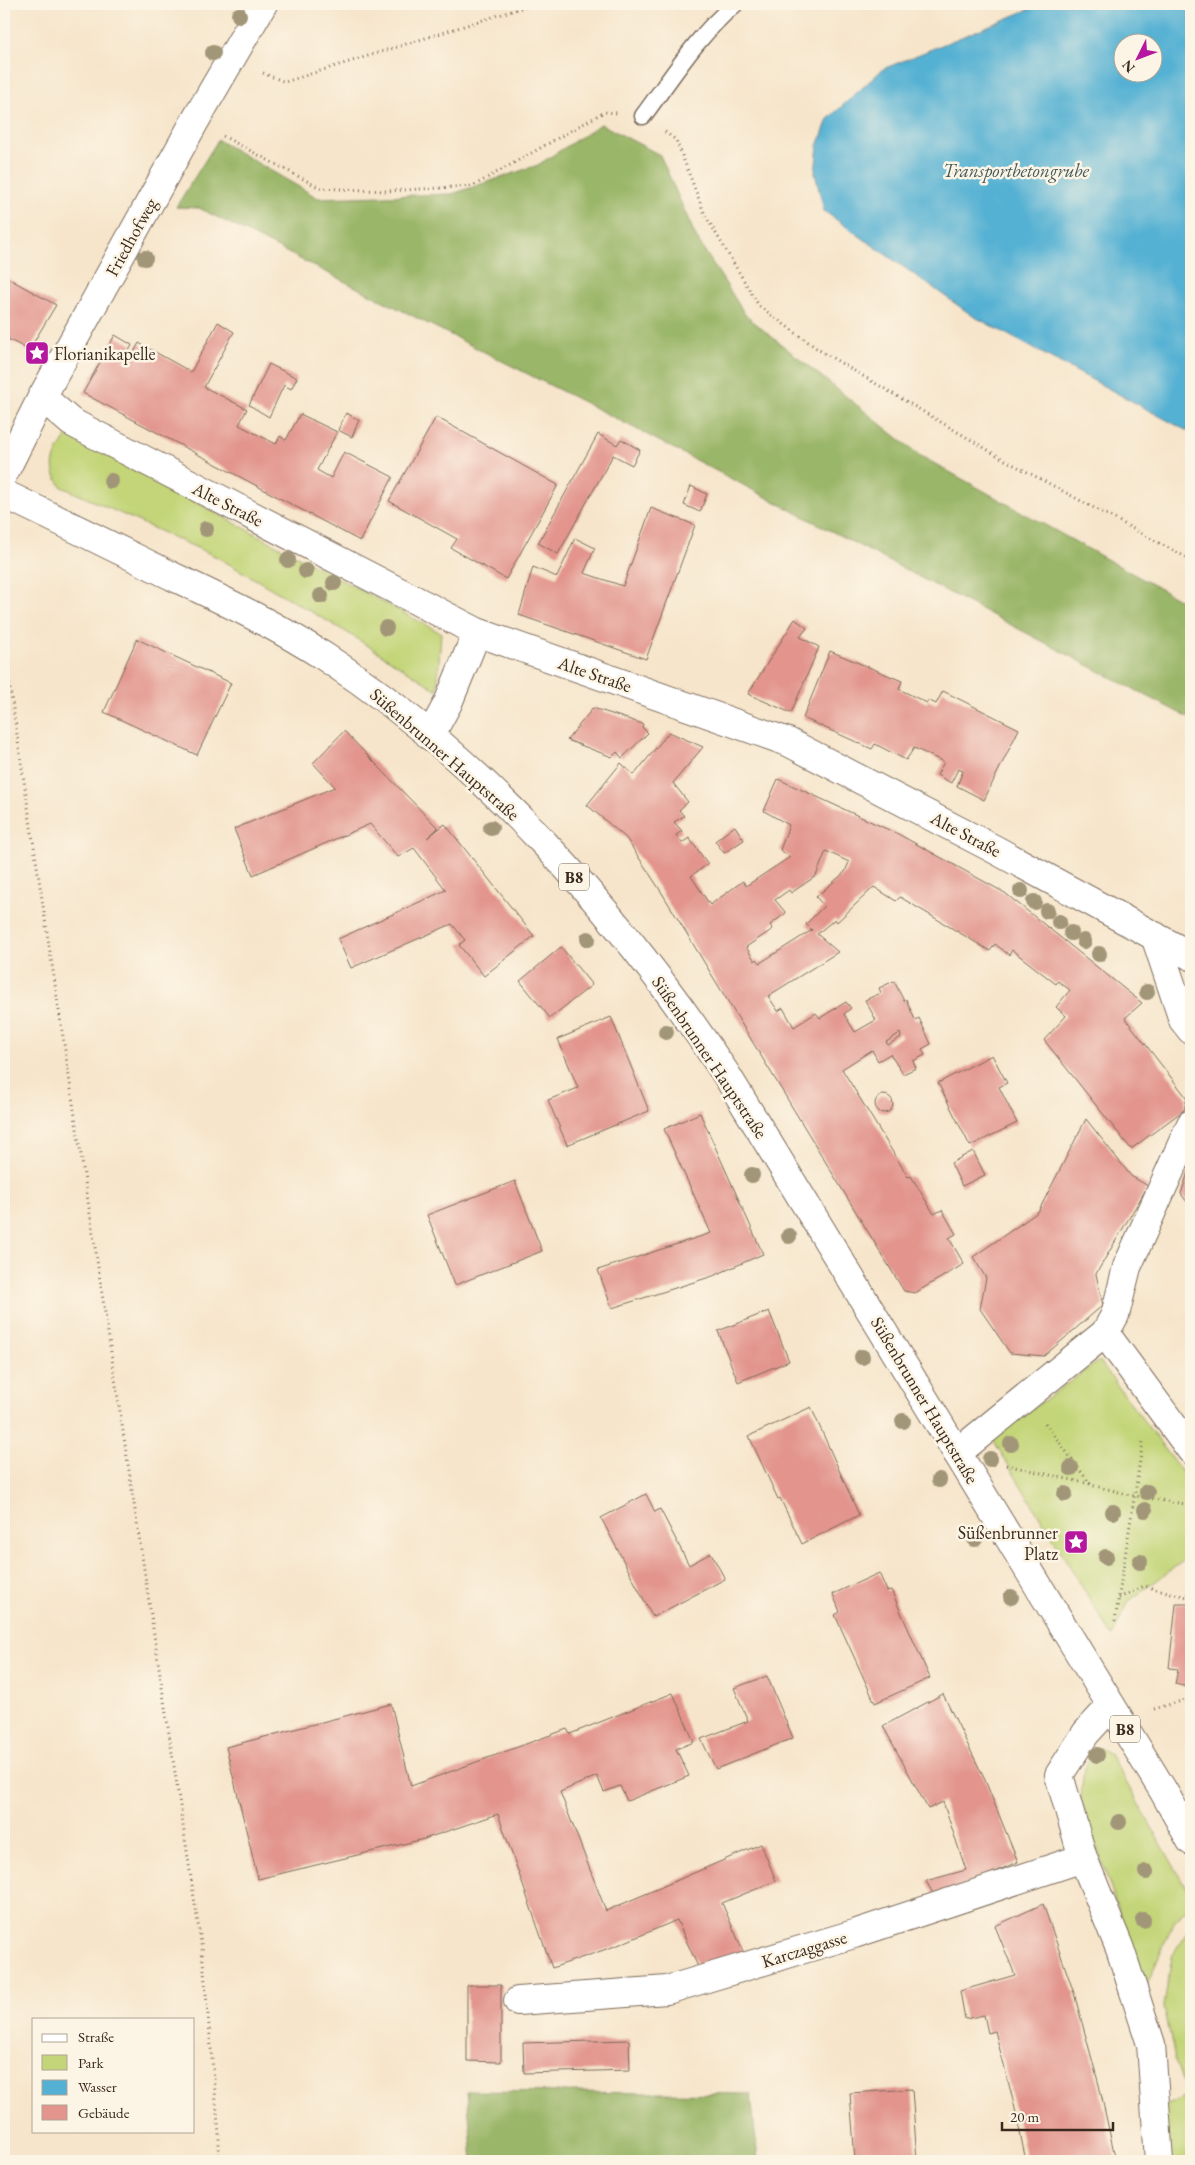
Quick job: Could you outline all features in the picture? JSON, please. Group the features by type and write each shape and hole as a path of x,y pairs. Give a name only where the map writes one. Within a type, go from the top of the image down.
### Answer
{"street":[{"name":"Friedhofweg","path":"4,473 42,398 230,58 263,4"},
{"name":"Alte Straße","path":"42,398 71,422 477,632 788,742 994,849 1191,956"},
{"name":"Süßenbrunner Hauptstraße","path":"4,494 269,624 324,656 381,696 430,736 526,825 609,916 687,1015 726,1074 1111,1706 1191,1841"},
{"path":"430,736 448,703 477,632"},
{"path":"1155,936 1183,1020 1191,1030"},
{"path":"957,1453 1105,1333 1115,1315 1127,1266 1191,1124"},
{"path":"1105,1333 1191,1450"},
{"path":"1111,1706 1086,1733 1059,1775 1083,1858 1120,1949 1151,2044 1159,2161"},
{"name":"Karczaggasse","path":"518,2001 666,1990 854,1934 1083,1858"}],"lane":[{"path":"643,116 700,37 714,21 735,4"}],"path":[{"path":"230,58 285,82 534,4"},
{"path":"195,121 320,188 386,191 472,186 604,112 643,116 676,140 705,215 759,306 820,350 996,455 1191,560"},
{"path":"4,609 8,669 202,1950 220,2134 219,2161"},
{"path":"1115,1621 1150,1396"},
{"path":"1045,1422 1091,1485"},
{"path":"1006,1465 1135,1496 1191,1506"},
{"path":"1119,1598 1144,1586 1187,1597 1191,1571"},
{"path":"1154,1709 1191,1700"}],"green space":[{"path":"601,124 660,155 696,237 746,316 919,455 1191,606 1191,719 615,418 199,208 176,207 218,140 318,198 452,194 538,165"},
{"path":"68,434 441,633 437,690 348,633 217,557 62,487 54,473 53,466 56,454"},
{"path":"1099,1361 1191,1484 1191,1555 1129,1601 1112,1636 992,1438"},
{"path":"1098,1747 1110,1754 1191,1896 1191,1906 1173,1923 1145,1990 1081,1800 1086,1765"},
{"path":"1191,1928 1191,2161 1163,2161 1159,2110 1187,2095 1176,2063 1164,2006 1172,1956"},
{"path":"467,2091 751,2094 758,2161 473,2161"}],"water":[{"name":"Transportbetongrube","path":"1042,4 1191,4 1191,433 973,316 824,211 815,173 818,146 828,119 883,69"}],"building":[{"path":"4,276 56,305 32,345 33,349 26,351 25,348 4,337"},
{"path":"218,322 234,332 204,387 247,409 239,425 276,444 280,436 286,440 300,414 337,432 317,470 331,478 344,452 393,477 360,541 83,393 115,335 132,345 124,361 128,363 139,343 191,372"},
{"path":"269,364 297,378 291,389 284,385 269,417 249,405"},
{"path":"346,413 359,420 352,437 338,430"},
{"path":"436,417 558,485 506,579 451,548 457,539 389,501"},
{"path":"598,434 617,445 621,439 640,450 632,465 613,455 558,554 538,543"},
{"path":"691,486 707,494 700,512 684,505"},
{"path":"651,508 695,525 646,659 519,615 533,567 557,577 575,538 595,548 584,573 623,586"},
{"path":"795,619 807,628 800,637 819,647 791,713 748,694"},
{"path":"137,639 231,683 197,755 104,712"},
{"path":"830,651 902,681 899,689 927,703 928,700 936,704 943,691 1019,729 984,800 957,786 963,771 958,769 951,783 937,775 944,762 914,748 906,760 875,744 872,749 803,718"},
{"path":"593,708 643,724 642,727 648,733 622,758 617,752 612,757 567,740"},
{"path":"344,731 438,828 427,838 445,824 534,936 484,976 459,945 465,940 452,924 351,968 338,939 446,890 414,848 398,857 370,824 253,875 234,829 335,787 313,763"},
{"path":"669,732 703,747 673,783 688,802 679,810 684,816 674,822 682,831 676,835 682,843 689,838 708,864 691,876 710,905 743,881 746,886 790,857 780,850 789,825 764,811 778,779 900,835 1005,893 1142,1003 1125,1018 1187,1098 1184,1110 1131,1149 1044,1040 1066,1016 1056,1007 1070,990 1058,981 1056,984 1012,950 1009,955 995,944 990,951 900,897 896,901 874,887 837,922 835,919 817,934 838,952 768,996 778,1011 783,1008 794,1027 816,1013 820,1018 846,1002 851,1008 844,1014 855,1032 876,1020 865,1000 881,993 879,988 894,981 904,1001 906,999 915,1020 919,1018 931,1044 922,1049 925,1055 913,1061 916,1068 903,1074 890,1054 878,1061 872,1050 842,1069 908,1177 911,1176 934,1214 942,1210 956,1234 949,1238 964,1264 915,1293 904,1291 662,893 626,838 587,805 621,763 634,775","holes":["826,851 849,862 845,872 816,897 824,906 806,924 812,930 760,963 757,959 755,961 746,947 773,929 770,925 786,913 775,900 789,890 791,893 816,876","900,1033 901,1037 888,1045 886,1042"]},
{"path":"735,826 744,840 724,853 715,841"},
{"path":"561,947 592,985 550,1018 520,981"},
{"path":"611,1017 649,1111 567,1145 548,1100 578,1088 558,1039"},
{"path":"992,1055 1007,1083 999,1087 1017,1123 970,1146 938,1083"},
{"path":"880,1095 888,1095 893,1100 891,1111 880,1113 875,1108 875,1100"},
{"path":"700,1113 763,1254 713,1276 612,1308 598,1270 711,1233 664,1129"},
{"path":"1086,1119 1131,1176 1148,1186 1096,1274 1103,1305 1044,1356 1010,1353 980,1309 986,1278 973,1257 1038,1212"},
{"path":"973,1151 985,1175 962,1186 951,1163"},
{"path":"1191,1156 1191,1207 1181,1194 1189,1169 1185,1165"},
{"path":"515,1181 542,1251 455,1285 427,1215"},
{"path":"769,1311 789,1361 738,1382 718,1331"},
{"path":"811,1407 859,1515 802,1544 780,1498 778,1499 749,1436"},
{"path":"646,1494 655,1512 660,1509 689,1565 711,1553 725,1579 653,1617 601,1518"},
{"path":"879,1573 887,1591 891,1590 930,1678 875,1703 835,1615 840,1612 833,1594"},
{"path":"1176,1604 1191,1604 1191,1688 1175,1684 1178,1669 1169,1668"},
{"path":"767,1676 793,1738 716,1769 701,1739 748,1721 734,1688"},
{"path":"673,1693 694,1742 676,1749 689,1776 627,1801 620,1786 604,1792 597,1776 560,1792 606,1911 761,1844 776,1881 722,1903 746,1958 699,1969 677,1920 618,1945 552,1968 498,1814 424,1839 258,1879 226,1747 391,1704 411,1786 567,1729 570,1734"},
{"path":"943,1694 985,1780 1018,1862 935,1897 926,1881 966,1870 943,1802 928,1809 883,1726"},
{"path":"1043,1904 1074,1993 1099,2085 1116,2161 1026,2161 1014,2104 995,2031 988,2033 984,2015 965,2019 960,1991 1015,1975 995,1926"},
{"path":"467,1985 501,1985 501,2062 467,2061"},
{"path":"629,2040 630,2070 524,2073 523,2043"},
{"path":"912,2089 917,2161 855,2161 850,2093"}],"place":[{"name":"Florianikapelle","path":"37,353"},
{"name":"Süßenbrunner Platz","path":"1076,1542"}]}
